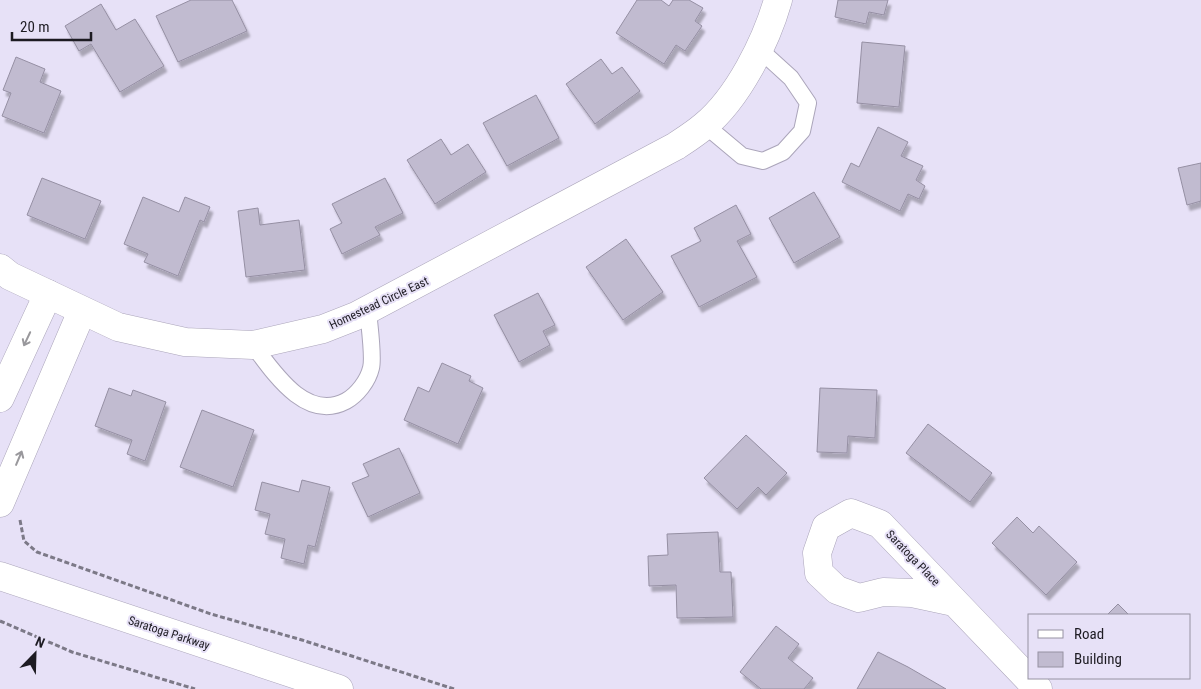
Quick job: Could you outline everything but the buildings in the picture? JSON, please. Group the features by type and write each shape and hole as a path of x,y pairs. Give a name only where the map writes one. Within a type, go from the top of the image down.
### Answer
{"street":[{"name":"Homestead Circle East","path":"0,268 10,276 82,311 118,327 152,336 185,342 253,345 323,329 368,310 676,146 705,126 729,98 759,48 778,0"},
{"path":"0,398 48,294"},
{"path":"10,510 82,311"},
{"name":"Saratoga Place","path":"954,602 912,593 883,592 859,598 837,590 819,573 817,553 826,527 851,513 880,524 1028,679"},
{"name":"Saratoga Parkway","path":"0,576 338,689"},
{"name":"Saratoga Place","path":"1028,679 1038,689"}],"lane":[{"path":"705,126 742,156 763,161 783,152 802,131 808,103 791,78 759,48"},
{"path":"253,345 280,382 305,402 335,407 356,395 371,368 368,310"}],"path":[{"path":"10,510 24,541 37,552 211,614 302,640 454,689"},
{"path":"0,621 72,652 195,689"}]}
